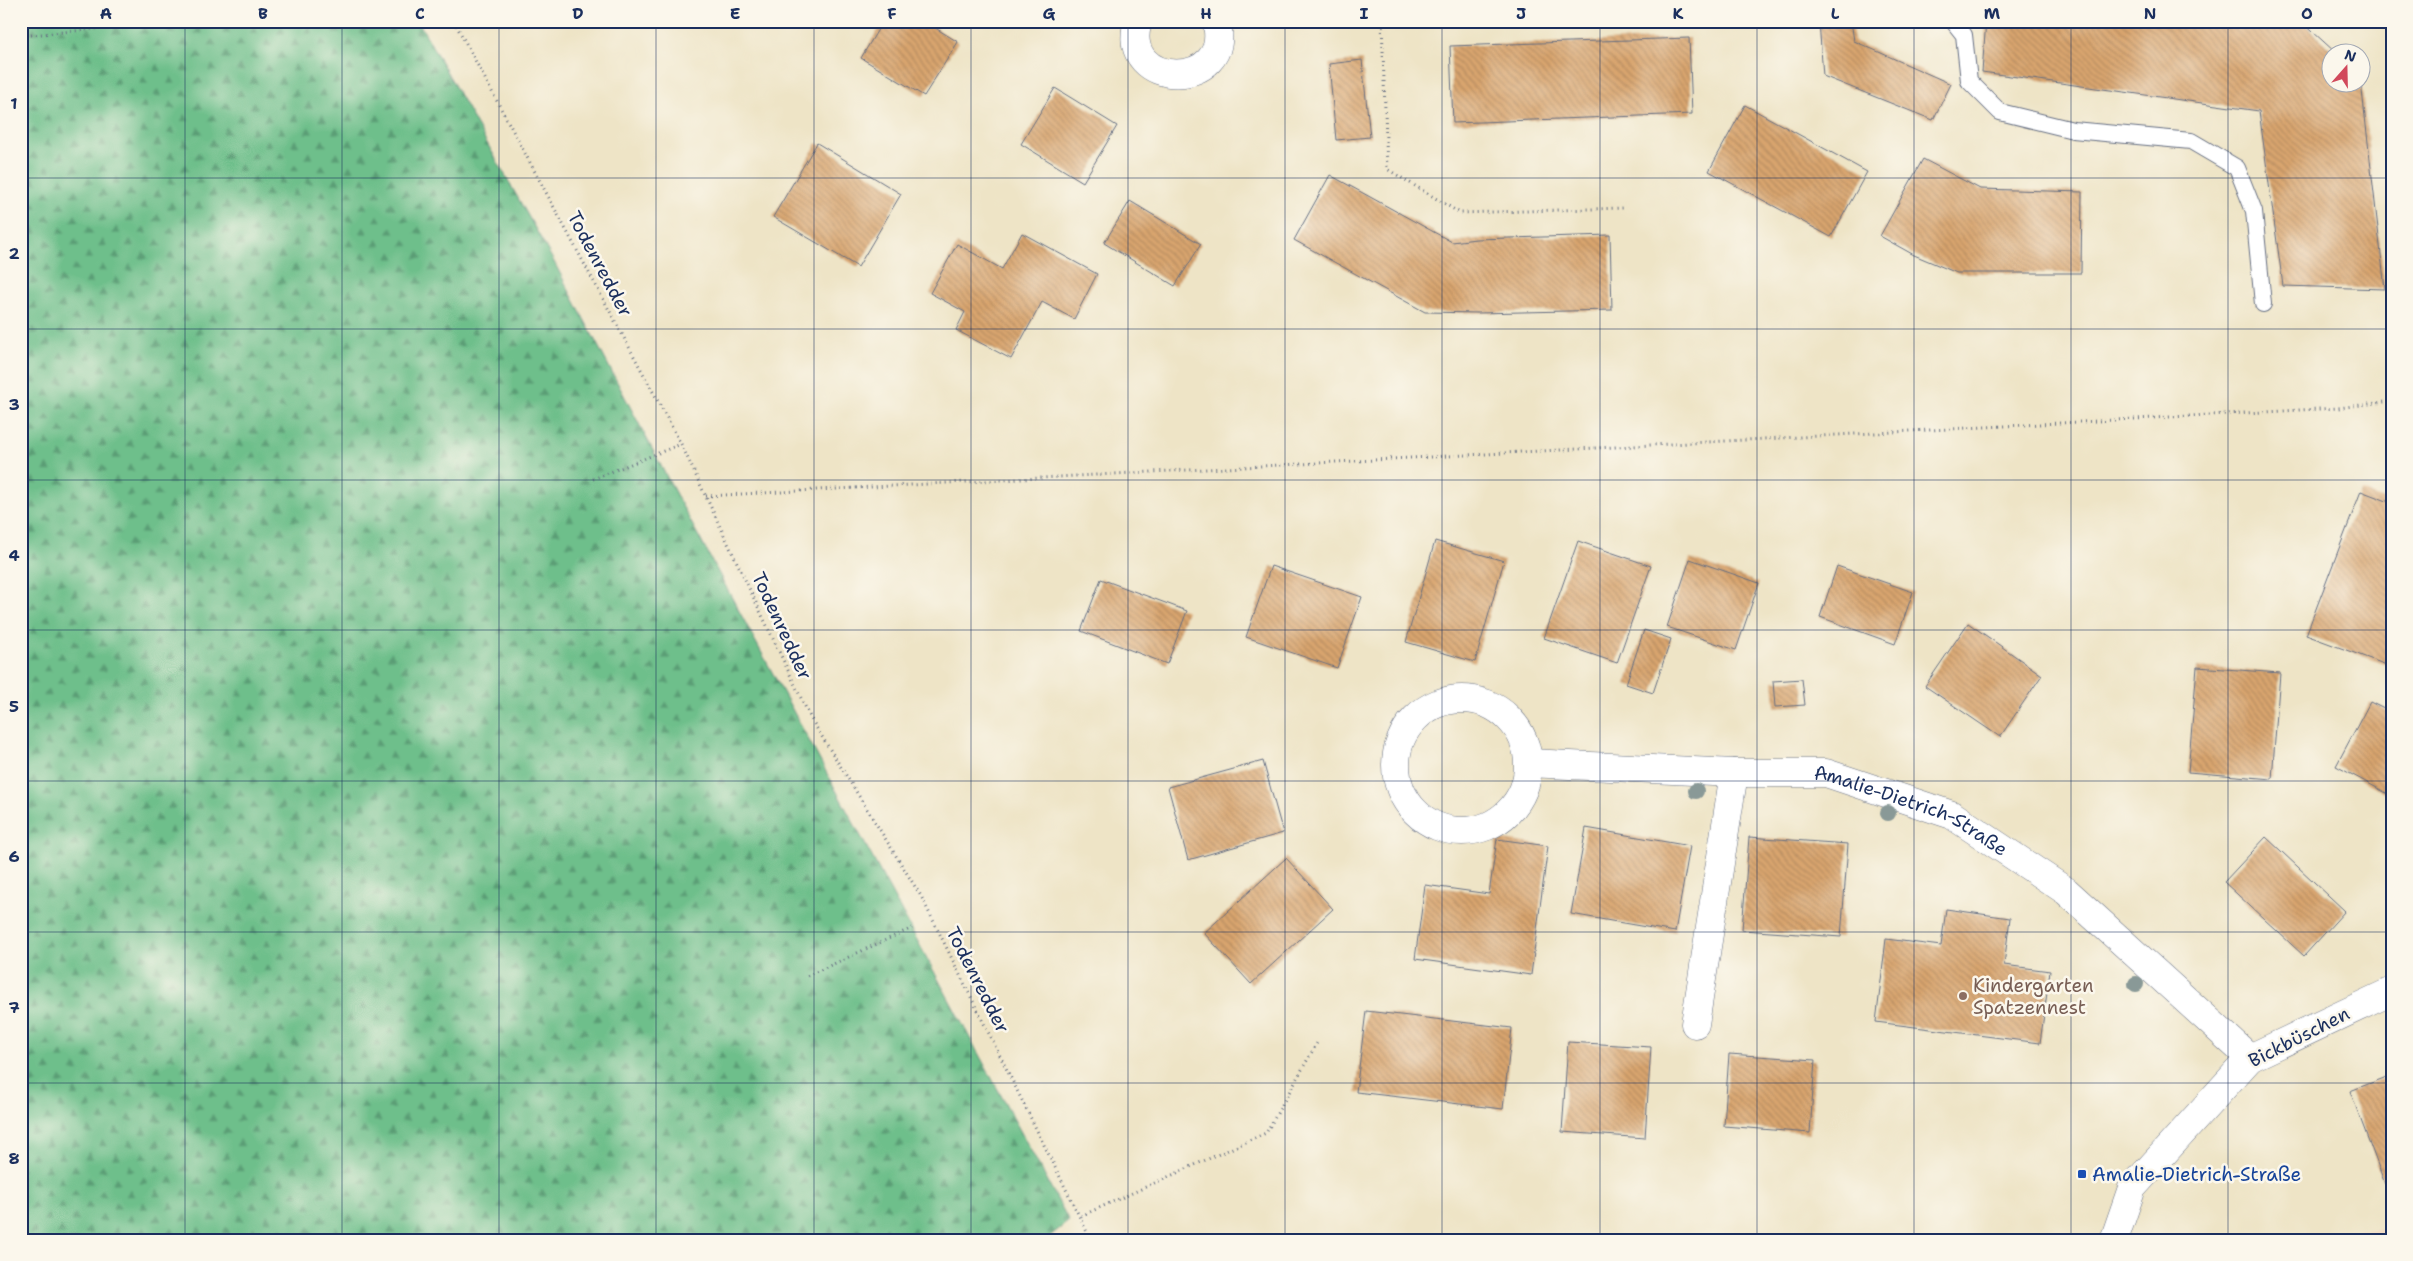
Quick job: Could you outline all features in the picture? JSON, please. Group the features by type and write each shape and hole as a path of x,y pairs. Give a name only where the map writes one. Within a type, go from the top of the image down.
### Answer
{"street":[{"path":"1138,21 1136,44 1142,56 1152,67 1175,76 1200,68 1209,59 1215,48 1221,22"},
{"path":"1452,699 1474,699 1495,708 1513,722 1524,741 1529,763 1526,784 1518,803 1503,818 1484,828 1463,832 1441,829 1422,818 1406,802 1397,782 1395,760 1401,738 1413,719 1438,703 1452,699"},
{"name":"Amalie-Dietrich-Straße","path":"1529,763 1734,773 1826,773 1952,816 2066,891 2250,1058"},
{"path":"1695,1024 1734,773"},
{"name":"Bickbüschen","path":"2114,1240 2132,1188 2250,1058 2392,991"}],"lane":[{"path":"1953,21 1964,35 1969,81 2000,112 2073,130 2191,141 2237,168 2254,211 2263,304"}],"path":[{"path":"21,36 178,21"},
{"name":"Todenredder","path":"454,21 681,444 811,719 921,896 1092,1240"},
{"path":"1382,21 1387,169 1460,213 1623,208"},
{"path":"706,496 2318,409 2392,401"},
{"path":"593,479 681,444"},
{"path":"808,976 912,928"},
{"path":"1081,1216 1266,1133 1317,1043"}],"shaded area":[{"path":"2392,1228 2392,1240 2218,1240"}],"green space":[{"path":"21,21 418,21 553,260 679,500 1069,1221 1045,1240 21,1240"}],"building":[{"path":"883,21 924,21 958,42 924,96 861,58"},
{"path":"1819,21 1851,21 1854,41 1951,84 1933,120 1823,76"},
{"path":"1986,21 2301,21 2324,42 2320,42 2320,92 2362,92 2385,289 2283,286 2259,111 1982,72"},
{"path":"1689,38 1692,114 1453,123 1450,46"},
{"path":"1362,60 1370,137 1336,140 1329,64"},
{"path":"1055,88 1117,126 1083,182 1021,144"},
{"path":"1745,105 1867,172 1831,237 1709,171"},
{"path":"817,143 901,194 858,267 773,217"},
{"path":"1923,159 1980,189 2082,192 2081,273 1957,273 1914,255 1880,236"},
{"path":"1330,175 1452,242 1476,239 1610,235 1612,310 1478,313 1425,312 1294,240"},
{"path":"1130,201 1201,244 1175,286 1104,243"},
{"path":"1022,233 1097,274 1074,319 1042,302 1011,359 956,330 965,312 930,293 957,244 1002,269"},
{"path":"2361,491 2392,503 2392,667 2306,635"},
{"path":"1435,541 1504,561 1475,662 1406,642"},
{"path":"1578,541 1651,566 1617,663 1544,638"},
{"path":"1690,559 1759,583 1736,650 1667,627"},
{"path":"1271,566 1362,597 1337,668 1246,637"},
{"path":"1837,566 1913,592 1895,644 1820,617"},
{"path":"1101,579 1187,611 1167,664 1081,631"},
{"path":"1968,623 2042,675 2000,737 1925,686"},
{"path":"1644,630 1671,639 1653,693 1626,684"},
{"path":"2197,667 2280,673 2272,779 2188,772"},
{"path":"1802,679 1805,705 1775,707 1773,681"},
{"path":"2370,702 2392,713 2392,796 2336,766"},
{"path":"1263,761 1283,833 1188,860 1168,787"},
{"path":"1586,828 1690,846 1675,932 1571,914"},
{"path":"1749,837 1848,844 1841,937 1742,930"},
{"path":"2266,837 2345,911 2304,956 2224,882"},
{"path":"1497,839 1548,846 1531,975 1415,959 1425,885 1489,894"},
{"path":"1286,858 1333,909 1251,984 1204,933"},
{"name":"Kindergarten Spatzennest","path":"1946,909 2010,918 2004,965 2050,971 2040,1043 1876,1022 1886,939 1941,946"},
{"path":"1366,1011 1512,1028 1503,1109 1356,1092"},
{"path":"1568,1042 1651,1047 1645,1138 1562,1132"},
{"path":"1729,1054 1815,1060 1810,1133 1724,1126"},
{"path":"2392,1075 2392,1181 2385,1184 2350,1091"}],"place":[{"name":"Kindergarten Spatzennest","path":"1963,996"},
{"name":"Amalie-Dietrich-Straße","path":"2082,1174"}]}
